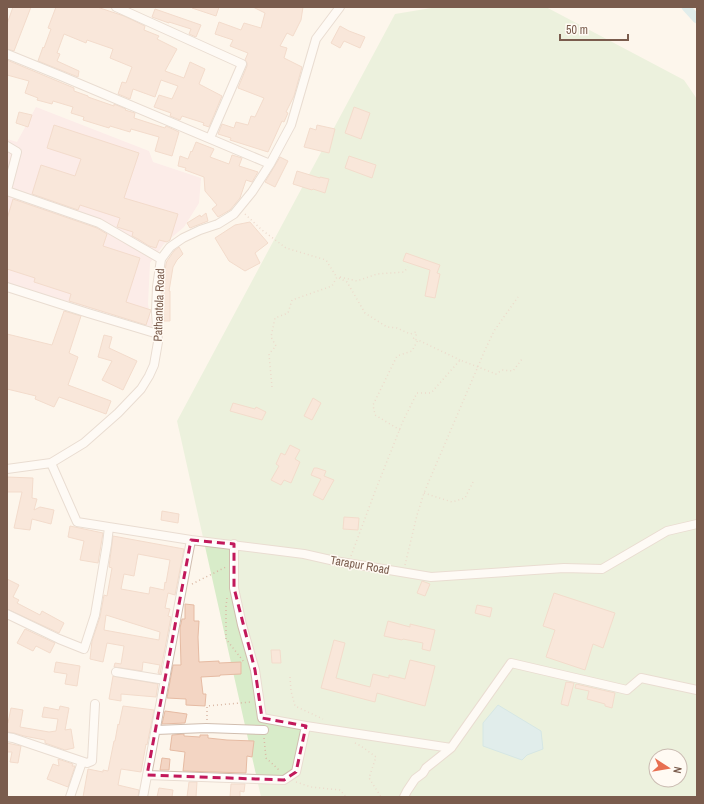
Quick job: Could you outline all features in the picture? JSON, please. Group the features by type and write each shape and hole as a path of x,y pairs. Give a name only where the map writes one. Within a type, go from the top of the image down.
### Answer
{"street":[{"path":"116,7 242,64 210,138"},
{"name":"Pathantola Road","path":"7,469 51,463 84,442 118,413 141,389 154,365 158,342 156,312 157,287 161,259 170,247 183,238 218,224 234,214 252,192 270,164 291,125 316,39 340,7"},
{"path":"7,54 270,164"},
{"path":"7,146 17,152 7,190 100,223 161,259"},
{"path":"7,287 158,334"},
{"name":"Tarapur Road","path":"51,463 77,522 191,540 234,544 304,554 431,577 564,568 602,569 667,531 697,524"},
{"path":"7,614 59,639 84,649 95,615 109,527"},
{"path":"143,797 191,540"},
{"path":"234,544 234,588 242,625 256,670 262,718 451,748"},
{"path":"404,797 415,779 451,748 511,663 627,690 641,678 697,690"},
{"path":"116,672 165,680"},
{"path":"7,737 87,763 92,761 95,704"},
{"path":"147,775 284,780 296,772 306,726"},
{"path":"156,730 206,728 264,730"},
{"path":"70,797 82,762"}],"path":[{"path":"239,209 262,230 286,248 326,260 337,276 347,282 365,313 387,327 397,328 410,334 416,332 413,339 477,368 496,374 502,370 513,371 522,358"},
{"path":"337,276 357,281 377,274 404,272 408,267"},
{"path":"272,387 269,354 276,346 271,337 275,318 288,313 292,300 332,286 337,276"},
{"path":"403,572 424,493 494,331 518,297"},
{"path":"400,430 375,415 373,405 397,356 412,351 418,340"},
{"path":"349,563 400,430 417,393 431,393 460,360"},
{"path":"424,493 452,502 465,498 473,482"},
{"path":"182,588 231,564"},
{"path":"228,592 226,606 226,639 244,663"},
{"path":"206,728 208,706 253,702"}],"highlighted area":[{"path":"191,540 234,544 234,588 255,670 262,718 306,726 296,772 284,780 147,775"}],"shaded area":[{"path":"36,107 149,151 153,162 201,178 199,203 184,227 164,244 150,263 148,304 152,327 7,283 7,139 17,142"}],"green space":[{"path":"437,7 546,7 684,80 697,99 697,797 261,797 177,421 395,14"}],"water":[{"path":"498,705 541,731 543,749 527,755 522,760 483,746 483,723"}],"building":[{"path":"13,7 31,7 14,51 7,49 7,24"},
{"path":"56,7 97,7 124,16 145,26 144,30 159,36 157,39 177,49 165,71 184,78 190,62 205,69 199,84 222,96 209,127 203,125 204,123 182,116 180,120 170,116 171,113 154,107 159,95 172,99 178,86 161,80 155,97 133,89 130,99 118,94 122,82 126,83 132,67 110,58 113,49 87,40 86,43 64,34 57,53 60,54 57,61 79,71 78,77 38,61 51,29 48,28"},
{"path":"192,7 219,7 216,16"},
{"path":"253,7 303,7 301,20 293,36 287,33 280,46 287,48 284,58 302,67 294,96 286,112 288,113 284,122 282,121 268,152 230,140 231,138 218,134 222,124 234,128 236,122 248,125 251,116 255,117 264,98 238,88 247,66 245,60 248,53 230,46 233,40 215,34 219,22 241,30 244,23 261,28 265,13"},
{"path":"155,9 201,25 196,37 189,34 191,29 152,17"},
{"path":"340,26 365,37 360,48 344,41 340,48 331,43"},
{"path":"7,60 74,88 74,91 88,97 114,106 114,104 135,113 134,118 165,128 166,126 179,132 172,156 155,151 159,137 131,129 130,132 110,126 109,128 83,120 84,117 71,113 73,107 53,101 52,104 37,100 38,98 25,93 29,81 7,75"},
{"path":"354,107 370,113 361,139 345,133"},
{"path":"19,112 32,115 28,127 16,123"},
{"path":"54,125 139,153 124,198 178,214 170,240 167,242 159,240 156,248 149,246 132,236 133,232 117,227 120,218 80,205 78,210 32,194 41,165 75,176 81,159 47,148"},
{"path":"317,125 335,129 329,153 304,147 310,128 316,130"},
{"path":"196,142 214,149 210,157 229,164 232,155 242,158 239,166 258,172 252,182 246,180 240,198 230,210 218,217 212,209 217,205 205,191 204,177 185,170 186,168 178,166 180,156 188,159"},
{"path":"349,156 376,165 372,178 345,168"},
{"path":"280,157 288,161 275,187 265,182"},
{"path":"297,171 320,178 329,179 325,193 293,184"},
{"path":"13,199 97,228 107,234 103,246 140,258 126,302 151,310 146,325 69,301 71,294 34,282 35,278 7,269 7,219"},
{"path":"206,213 208,221 190,228 187,223 200,215 201,217"},
{"path":"250,222 268,243 255,253 260,263 245,271 229,261 215,238 235,225"},
{"path":"179,247 183,254 173,267 169,291 170,321 164,321 162,292 166,264 174,251"},
{"path":"406,253 440,265 437,273 440,274 435,298 425,296 430,270 403,261"},
{"path":"64,311 81,316 69,353 78,357 68,385 111,401 106,414 59,397 54,407 35,399 36,396 7,389 7,334 52,345"},
{"path":"104,335 112,337 109,348 137,361 123,390 102,380 112,361 98,357"},
{"path":"313,398 321,403 312,420 304,416"},
{"path":"233,403 255,409 256,407 266,412 262,420 230,411"},
{"path":"290,445 300,450 295,459 300,462 291,483 284,480 281,485 271,480 279,466 276,464 281,453 285,455"},
{"path":"314,468 326,471 324,476 334,480 323,500 313,495 321,479 311,475"},
{"path":"7,477 33,478 32,498 37,499 34,510 40,507 54,510 51,524 32,519 30,530 14,528 22,492 7,492"},
{"path":"162,511 179,514 178,523 161,520"},
{"path":"344,517 359,518 358,530 343,529"},
{"path":"70,526 103,533 98,563 80,560 84,541 68,537"},
{"path":"113,536 184,549 175,595 168,593 165,608 170,609 168,616 171,617 160,674 158,673 160,665 143,662 142,671 114,667 115,663 121,664 124,646 107,643 103,662 90,659 92,641 100,617 104,595 107,596 112,568 109,567","holes":["138,554 170,560 164,590 150,587 149,594 121,589 124,574 134,576","106,615 160,632 159,640 104,630"]},
{"path":"7,579 19,585 13,597 19,600 17,603 40,615 42,611 64,623 59,633 7,609"},
{"path":"422,581 430,584 425,596 417,593"},
{"path":"554,593 615,613 603,648 593,644 585,670 546,657 555,630 543,626"},
{"path":"185,604 194,605 194,621 199,621 199,662 241,662 241,674 201,677 203,694 206,694 205,706 186,705 186,699 167,698 173,665 181,665 180,628 182,619 185,619"},
{"path":"477,605 492,608 490,617 475,613"},
{"path":"388,621 410,627 410,624 435,630 430,651 422,649 423,643 384,636"},
{"path":"25,629 55,643 50,653 36,646 33,651 17,643"},
{"path":"334,640 345,643 336,678 370,687 373,674 389,678 389,675 405,679 410,660 435,666 425,706 377,693 375,702 321,688"},
{"path":"271,650 280,650 281,663 272,663"},
{"path":"56,662 80,666 77,686 65,684 67,674 54,672"},
{"path":"113,676 158,684 156,697 121,694 121,701 109,699"},
{"path":"566,682 574,683 568,706 561,704"},
{"path":"576,684 615,693 612,708 605,706 605,704 587,699 589,691 575,688"},
{"path":"60,706 69,708 65,730 71,729 74,748 65,750 45,743 45,740 7,732 7,723 11,708 23,710 20,727 49,732 56,731 58,719 42,717 44,707 59,710"},
{"path":"123,706 154,710 141,772 121,769 118,785 139,790 138,797 83,797 88,769 103,772 103,770 108,771"},
{"path":"165,711 187,714 185,723 162,724"},
{"path":"184,734 184,736 200,737 200,735 208,735 208,738 254,741 252,757 247,756 246,773 183,771 185,752 170,750 172,735"},
{"path":"7,743 21,746 18,763 10,762 12,752 7,752"},
{"path":"162,758 170,759 169,770 160,770"},
{"path":"58,759 75,766 68,787 47,779 53,764 59,766"},
{"path":"189,782 197,782 196,797 187,797"},
{"path":"231,784 245,784 244,792 240,791 240,797 230,797"},
{"path":"159,788 173,790 172,797 157,797"}],"waterway":[{"path":"686,7 697,19"}]}
